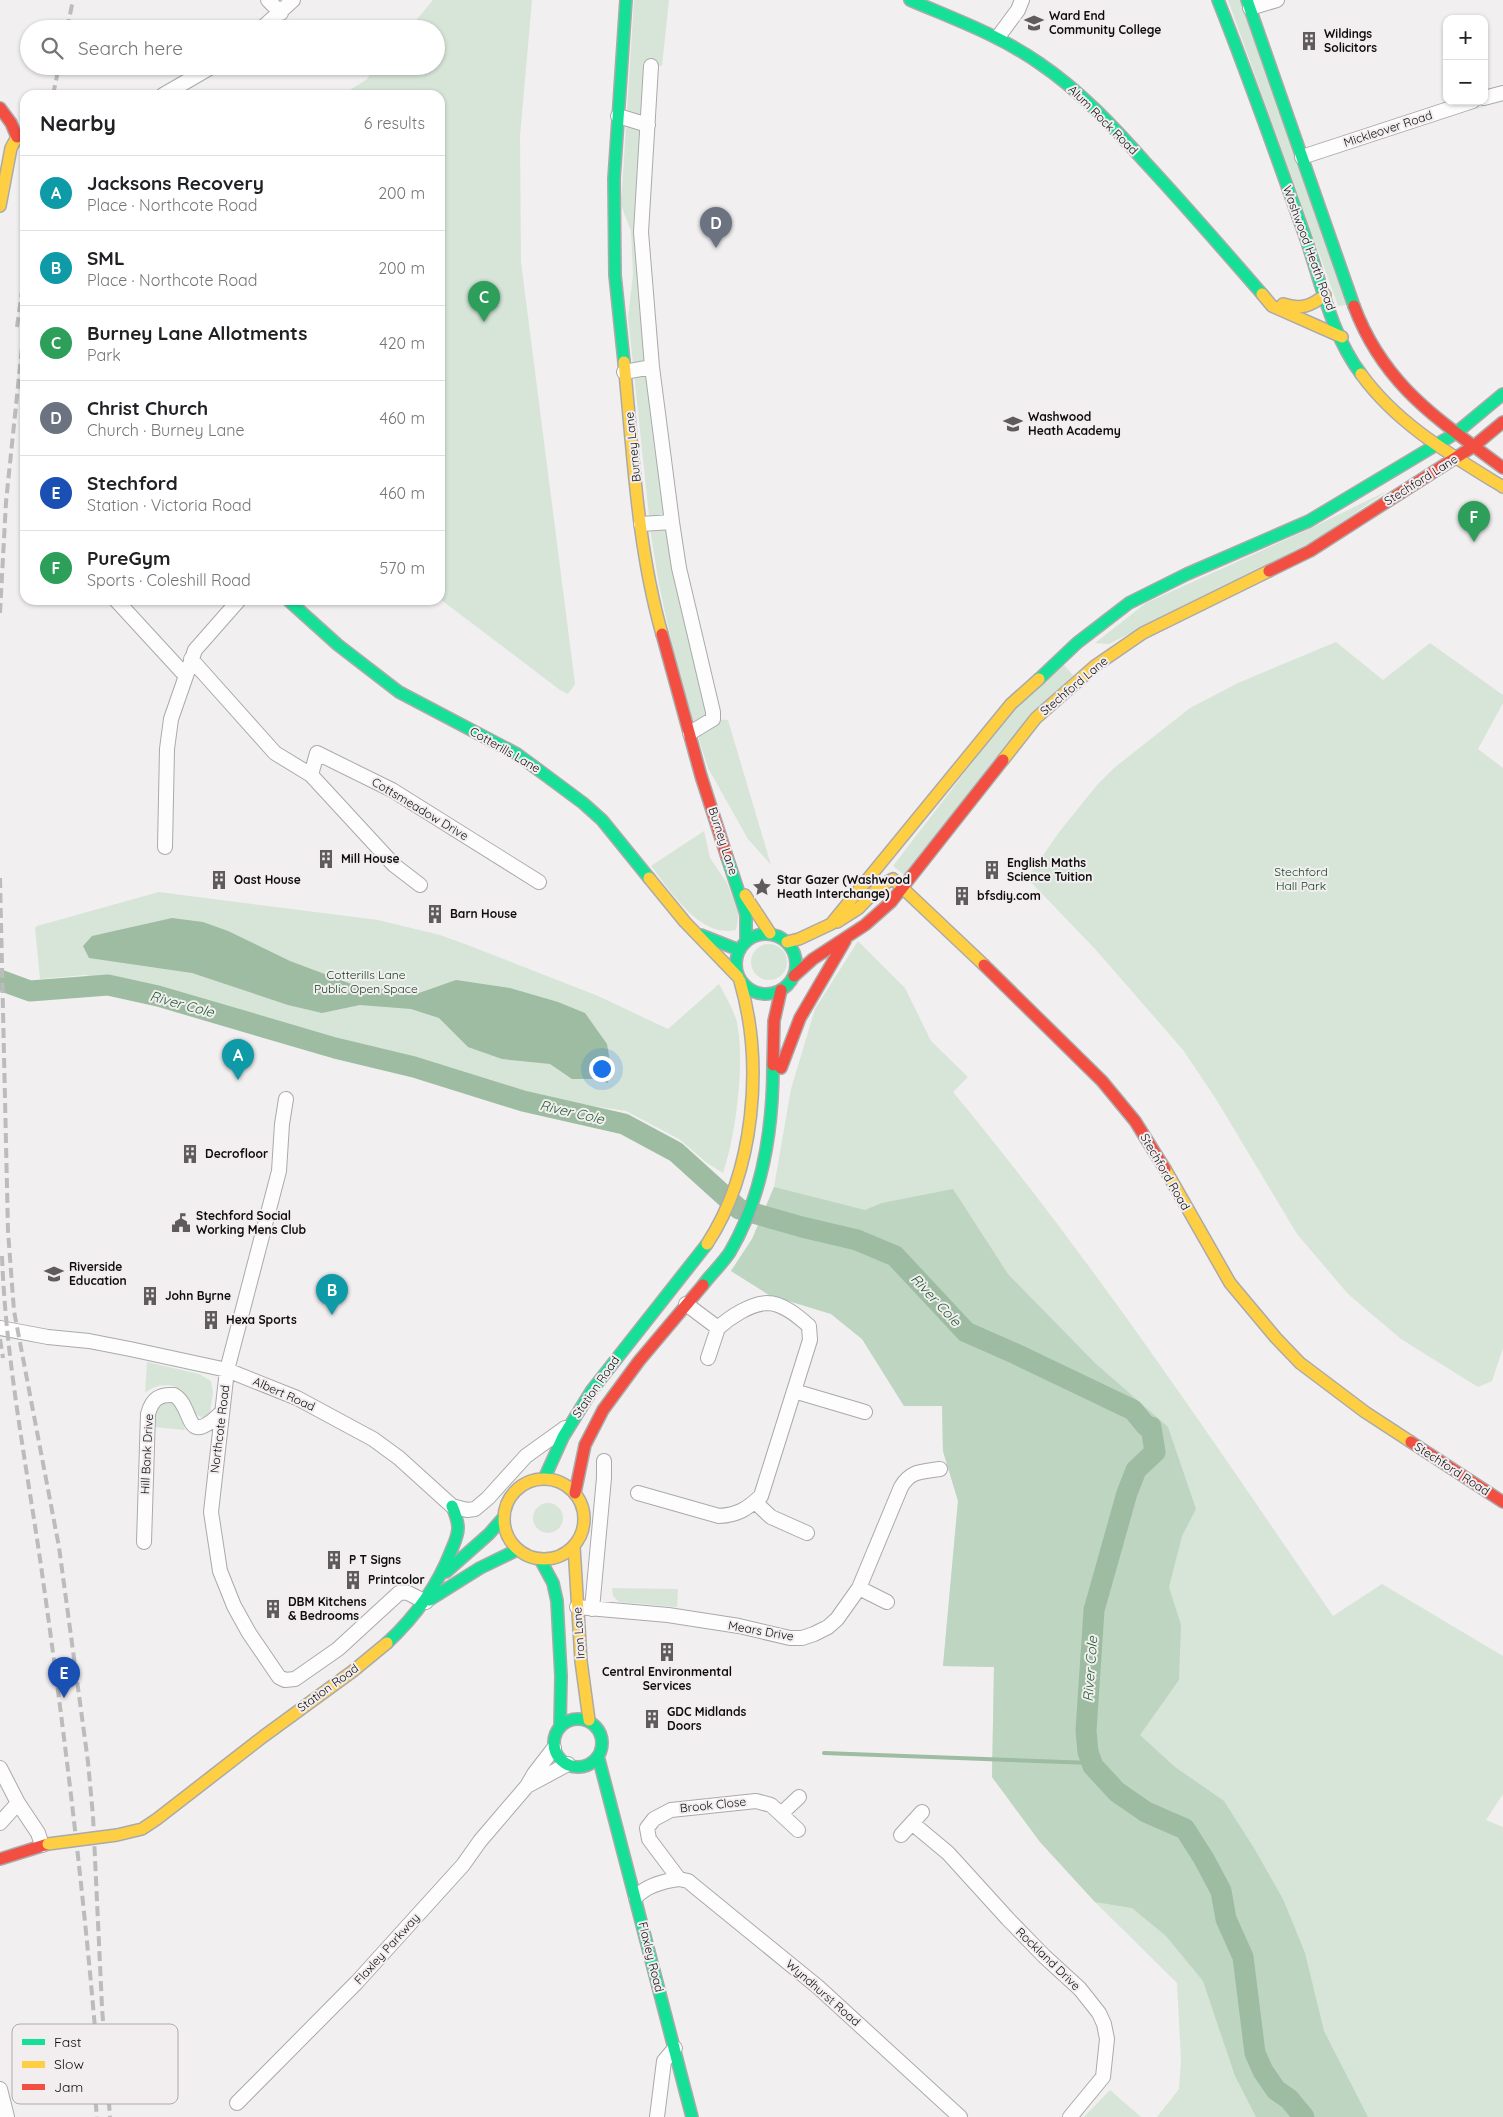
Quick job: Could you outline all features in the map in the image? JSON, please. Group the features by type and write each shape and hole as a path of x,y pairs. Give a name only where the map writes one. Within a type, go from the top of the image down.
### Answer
{"main road":[{"name":"Burney Lane","path":"626,0 614,179 615,275 641,524 654,610 701,776 746,914 746,940"},
{"name":"Alum Rock Road","path":"910,0 998,37 1040,63 1080,94 1109,122 1272,306 1342,337"},
{"name":"Washwood Heath Road","path":"1218,0 1325,295 1342,337 1367,383 1390,408 1436,446 1503,487"},
{"name":"Washwood Heath Road","path":"1249,4 1359,319 1379,358 1397,381 1423,407 1503,468"},
{"path":"0,108 20,136"},
{"path":"0,206 11,148 20,139"},
{"name":"Alum Rock Road","path":"1257,289 1294,308 1306,308 1325,295"},
{"name":"Stechford Lane","path":"794,976 807,962 847,938 877,916 903,889 916,868 1086,654 1129,603 1187,574 1309,521 1456,433 1503,394"},
{"name":"Stechford Lane","path":"787,942 799,939 831,924 1011,704 1086,654 1143,633 1310,551 1457,458 1503,422"},
{"name":"Cotterills Lane","path":"294,605 338,645 399,692 517,754 583,803 602,820 694,932 739,979"},
{"name":"Stechford Road","path":"831,924 847,917 880,886 893,879 1102,1081 1151,1144 1230,1283 1276,1338 1300,1363 1365,1412 1503,1502"},
{"name":"Burney Lane","path":"736,883 770,933"},
{"name":"Cotterills Lane","path":"694,932 739,950"},
{"path":"770,933 787,942 795,954 796,962 794,976 781,990 766,994 758,993 750,990 739,979 736,958 746,940 758,934 770,933"},
{"path":"773,1093 788,1041 822,978 847,938"},
{"name":"Station Road","path":"563,1429 602,1375 678,1285 720,1224 736,1184 749,1115 752,1072 751,1034 739,979"},
{"path":"574,1493 585,1445 603,1410 639,1361 730,1253 757,1191 773,1093 774,1021 781,990"},
{"path":"544,1479 563,1429"},
{"path":"544,1479 556,1480 566,1485 574,1493 582,1506 584,1519 582,1533 574,1546 559,1557 540,1559 528,1556 518,1550 510,1541 505,1530 503,1518 507,1502 516,1490 529,1481 544,1479"},
{"name":"Station Road","path":"0,1859 45,1844 117,1835 142,1829 384,1647 426,1602 441,1576 459,1533 458,1519 452,1506"},
{"path":"441,1576 490,1534 503,1518"},
{"name":"Iron Lane","path":"574,1546 584,1692 590,1720"},
{"path":"426,1602 480,1568 518,1550"},
{"name":"Iron Lane","path":"540,1559 553,1583 556,1601 560,1676 560,1727"},
{"path":"572,1720 590,1720 597,1727 601,1735 602,1745 598,1756 581,1772 558,1758 554,1748 556,1734 560,1727 572,1720"},
{"name":"Flaxley Road","path":"598,1756 692,2117"},
{"name":"Flaxley Road","path":"581,1772 608,1798"}],"street":[{"path":"268,0 281,13"},
{"path":"273,20 294,0"},
{"path":"998,37 1018,10 1022,0"},
{"path":"1249,4 1277,0"},
{"path":"651,66 641,232 652,367 679,568 713,712 713,719 690,733"},
{"path":"172,90 197,75"},
{"path":"1488,97 1503,93"},
{"name":"Mickleover Road","path":"1302,157 1461,105"},
{"path":"618,116 648,124"},
{"path":"624,372 652,367"},
{"path":"641,524 672,522"},
{"path":"121,605 185,675"},
{"path":"165,848 168,741 171,719 195,650 235,605"},
{"path":"191,658 275,753 310,775 394,865 420,885"},
{"name":"Cottsmeadow Drive","path":"310,775 317,754 392,790 539,882"},
{"name":"Northcote Road","path":"286,1099 282,1124 279,1171 227,1370 211,1512 220,1571 234,1606 249,1633 279,1677 284,1680 295,1679 338,1649 399,1593 406,1592 426,1602"},
{"path":"638,1493 719,1516 731,1515 746,1510 760,1496 782,1433 810,1340 809,1326 798,1316 768,1303 750,1308 731,1318 718,1328 708,1358"},
{"path":"686,1304 718,1328"},
{"name":"Albert Road","path":"0,1328 48,1338 88,1341 227,1370 297,1398 374,1438 452,1506"},
{"path":"794,1391 865,1412"},
{"name":"Hill Bank Drive","path":"144,1542 148,1414 150,1403 158,1397 174,1396 182,1402 191,1423 198,1427 202,1427 212,1421 222,1412"},
{"name":"Station Road","path":"452,1506 468,1510 475,1509 488,1498 526,1456 563,1429"},
{"path":"592,1609 598,1478 604,1461"},
{"name":"Mears Drive","path":"577,1607 668,1615 739,1626 790,1638 802,1638 828,1627 837,1619 859,1588 900,1487 907,1478 916,1473 940,1469"},
{"path":"755,1502 770,1516 807,1532"},
{"path":"859,1588 887,1602"},
{"name":"Flaxley Parkway","path":"237,2103 357,1982 463,1865 480,1841 527,1786 554,1748"},
{"path":"0,1768 18,1803 45,1844"},
{"name":"Flaxley Parkway","path":"527,1786 581,1772"},
{"path":"782,1813 799,1796"},
{"name":"Brook Close","path":"646,1828 654,1819 671,1810 694,1806 756,1801 771,1805 782,1813 798,1830"},
{"path":"0,1823 18,1803"},
{"path":"901,1835 922,1812"},
{"name":"Rockland Drive","path":"912,1823 948,1853 1008,1920 1080,1989 1099,2013 1104,2024 1107,2039 1103,2077 1070,2117"},
{"name":"Wyndhurst Road","path":"646,1828 650,1839 678,1879 688,1881 818,1987 960,2117"},
{"path":"636,1897 663,1881 678,1879"},
{"path":"657,2117 664,2061 674,2048"},
{"path":"0,2089 8,2117"}],"green space":[{"path":"433,0 532,0 520,136 521,262 575,684 568,694 560,690 445,603 445,90 350,90 366,80 370,75 445,75 445,20 416,20"},
{"path":"634,0 669,0 662,66 647,63 638,205 650,379 668,546 706,702 706,719 728,720 771,865 748,839 708,768 679,676 659,585 651,535 628,317 633,275 631,231 621,205"},
{"path":"1228,0 1241,0 1346,305 1338,306"},
{"path":"1387,491 1316,540 1109,644 1095,643 1146,603 1305,531"},
{"name":"Stechford Hall Park","path":"1336,642 1383,680 1430,643 1503,695 1503,703 1478,749 1503,768 1503,1348 1492,1381 1478,1387 1401,1339 1348,1294 1297,1234 1216,1099 1183,1050 1096,950 1027,878 1060,831 1097,785 1114,768 1190,708 1238,683"},
{"path":"1062,663 1073,675 904,875 893,866 1014,708"},
{"path":"704,831 710,858 727,883 739,914 736,930 723,931 710,927 698,920 677,899 651,866"},
{"name":"Cotterills Lane Public Open Space","path":"159,892 378,920 440,935 598,996 668,1029 719,984 736,1019 740,1053 740,1074 735,1118 732,1139 723,1173 707,1163 679,1139 626,1111 546,1099 495,1086 397,1053 296,1030 210,1003 147,986 85,975 40,979 35,928 37,926"},
{"path":"858,941 905,988 931,1041 968,1077 953,1092 1004,1155 1102,1284 1196,1416 1333,1616 1382,1584 1503,1656 1503,1794 1486,1820 1503,1827 1503,2117 1157,2117 1179,2089 1181,2060 1177,1983 1095,1902 1040,1842 992,1777 994,1667 943,1666 958,1501 943,1451 942,1406 904,1406 862,1339 831,1314 769,1295 731,1271 752,1239 774,1187 791,1089 815,1009"},
{"path":"769,944 776,945 782,949 786,955 786,969 782,975 776,979 769,980 762,979 756,975 752,969 751,962 752,955 756,949 762,945"},
{"path":"147,1362 199,1374 211,1381 213,1392 210,1413 203,1418 195,1414 186,1395 180,1389 170,1385 159,1386 145,1393"},
{"path":"159,1401 173,1401 178,1407 185,1430 155,1427 153,1413"},
{"path":"548,1503 554,1504 562,1512 562,1524 554,1532 548,1533 542,1532 534,1524 533,1518 534,1512 542,1504"},
{"path":"612,1588 678,1589 677,1607 619,1602 613,1596"},
{"path":"1110,2090 1141,2117 1084,2117"}],"shaded area":[{"path":"172,918 203,922 228,931 290,961 354,985 416,994 456,980 510,988 558,1002 585,1013 607,1044 611,1067 607,1074 608,1083 596,1079 572,1079 550,1064 502,1059 468,1047 439,1018 411,1009 360,1005 322,1013 288,1005 192,973 89,958 83,946 92,936"},
{"path":"774,1187 865,1210 882,1203 953,1189 1008,1274 1095,1363 1168,1427 1196,1509 1182,1536 1169,1587 1181,1625 1179,1680 1140,1735 1175,1767 1224,1801 1254,1848 1283,1899 1305,1953 1324,2031 1368,2117 1256,2117 1235,2076 1203,1981 1166,1936 1132,1908 1095,1902 1040,1842 992,1777 994,1667 943,1666 958,1501 943,1451 942,1406 904,1406 862,1339 831,1314 769,1295 731,1271 752,1239"}],"waterway":[{"name":"River Cole","path":"0,980 30,991 108,985 158,996 335,1048 414,1067 523,1101 624,1124 676,1152 739,1209 857,1240 895,1256 966,1332 1133,1410 1146,1426 1151,1427 1155,1452 1136,1470 1127,1493 1094,1610 1086,1731 1088,1752 1093,1766 1117,1792 1146,1812 1185,1829 1204,1859 1221,1891 1226,1919 1243,1957 1255,2053 1263,2071 1276,2090 1289,2099 1304,2117"},
{"path":"824,1753 1092,1763"}],"railway":[{"path":"69,20 73,0"},
{"path":"54,90 57,75"},
{"path":"17,327 20,306"},
{"path":"0,613 6,502 20,366"},
{"path":"0,878 8,1231 14,1311 59,1547 88,1762 93,1816 103,2024"},
{"path":"2,1256 4,1297 18,1418 59,1698 94,2024"},
{"path":"0,1339 3,1358"},
{"path":"96,2104 97,2117"},
{"path":"109,2104 110,2117"}],"traffic: fast":[{"path":"624,362 615,275 614,179 626,0"},
{"path":"910,0 1008,44 1054,73 1120,134 1262,294"},
{"path":"1218,0 1284,177 1334,325 1361,374"},
{"path":"1247,0 1354,306"},
{"path":"1039,679 1077,643 1129,603 1187,574 1309,521 1456,433 1503,394"},
{"path":"294,605 338,645 399,692 517,754 583,803 602,820 649,878"},
{"path":"727,857 746,914 746,940"},
{"path":"760,934 772,934 783,939 791,947 796,958 796,964 794,976 783,989 772,994 760,994 749,989 741,981 736,970 736,958 741,947 749,939 760,934"},
{"path":"701,935 739,950"},
{"path":"703,1285 730,1252 741,1231 758,1186 768,1138 773,1065"},
{"path":"544,1479 563,1437 592,1390 707,1244"},
{"path":"387,1643 416,1612 439,1577 456,1540 458,1531 457,1519 452,1506"},
{"path":"446,1572 489,1534 503,1518"},
{"path":"429,1600 480,1568 517,1550"},
{"path":"540,1559 553,1583 557,1601 561,1676 560,1727"},
{"path":"578,1719 587,1721 595,1726 600,1734 602,1743 600,1752 595,1760 587,1765 578,1767 569,1765 561,1760 556,1752 554,1743 556,1734 561,1726 569,1721 578,1719"},
{"path":"598,1756 692,2117"}],"traffic: slow":[{"path":"0,206 11,148 17,137"},
{"path":"1262,294 1272,306 1342,337"},
{"path":"1283,304 1301,307 1315,302 1325,295"},
{"path":"624,362 641,533 662,634"},
{"path":"1361,374 1375,392 1408,423 1445,450 1503,487"},
{"path":"1003,760 1036,718 1095,666 1143,633 1269,571"},
{"path":"787,942 799,939 831,924 1011,704 1039,679"},
{"path":"649,878 685,922 738,977"},
{"path":"837,922 859,908 880,886 893,879 984,965"},
{"path":"745,895 770,933"},
{"path":"707,1244 723,1215 736,1184 745,1150 750,1116 753,1081 752,1046 740,981"},
{"path":"1165,1169 1230,1283 1276,1338 1300,1363 1365,1412 1411,1442"},
{"path":"544,1479 559,1482 572,1491 581,1504 584,1519 581,1534 572,1547 559,1556 544,1559 529,1556 516,1547 507,1534 504,1519 507,1504 516,1491 529,1482 544,1479"},
{"path":"574,1546 581,1661 589,1720"},
{"path":"117,1835 142,1829 157,1819 264,1736 353,1671 387,1643"},
{"path":"48,1844 117,1835"}],"traffic: jam":[{"path":"0,108 11,123 17,137"},
{"path":"1354,306 1366,334 1381,358 1415,399 1503,468"},
{"path":"1269,571 1310,551 1474,446 1503,422"},
{"path":"662,634 701,776 727,857"},
{"path":"794,976 813,959 865,925 891,902 1003,760"},
{"path":"781,1068 800,1018 845,941"},
{"path":"984,965 1102,1081 1135,1121 1165,1169"},
{"path":"773,1065 774,1021 781,990"},
{"path":"575,1493 585,1445 603,1410 639,1361 703,1285"},
{"path":"1411,1442 1503,1502"},
{"path":"0,1859 48,1844"}],"place":[{"name":"Ward End Community College","path":"1034,23"},
{"name":"Wildings Solicitors","path":"1309,41"},
{"name":"Christ Church","path":"716,248"},
{"name":"Burney Lane Allotments","path":"484,322"},
{"name":"Washwood Heath Academy","path":"1013,424"},
{"name":"PureGym","path":"1474,542"},
{"name":"Mill House","path":"326,859"},
{"name":"English Maths Science Tuition","path":"992,870"},
{"name":"Oast House","path":"219,880"},
{"name":"Star Gazer (Washwood Heath Interchange)","path":"762,887"},
{"name":"bfsdiy.com","path":"962,896"},
{"name":"Barn House","path":"435,914"},
{"name":"Jacksons Recovery","path":"238,1080"},
{"name":"Decrofloor","path":"190,1154"},
{"name":"Stechford Social Working Mens Club","path":"181,1223"},
{"name":"Riverside Education","path":"54,1274"},
{"name":"John Byrne","path":"150,1296"},
{"name":"SML","path":"332,1315"},
{"name":"Hexa Sports","path":"211,1320"},
{"name":"P T Signs","path":"334,1560"},
{"name":"Printcolor","path":"353,1580"},
{"name":"DBM Kitchens & Bedrooms","path":"273,1609"},
{"name":"Central Environmental Services","path":"667,1652"},
{"name":"Stechford","path":"64,1698"},
{"name":"GDC Midlands Doors","path":"652,1719"}]}
